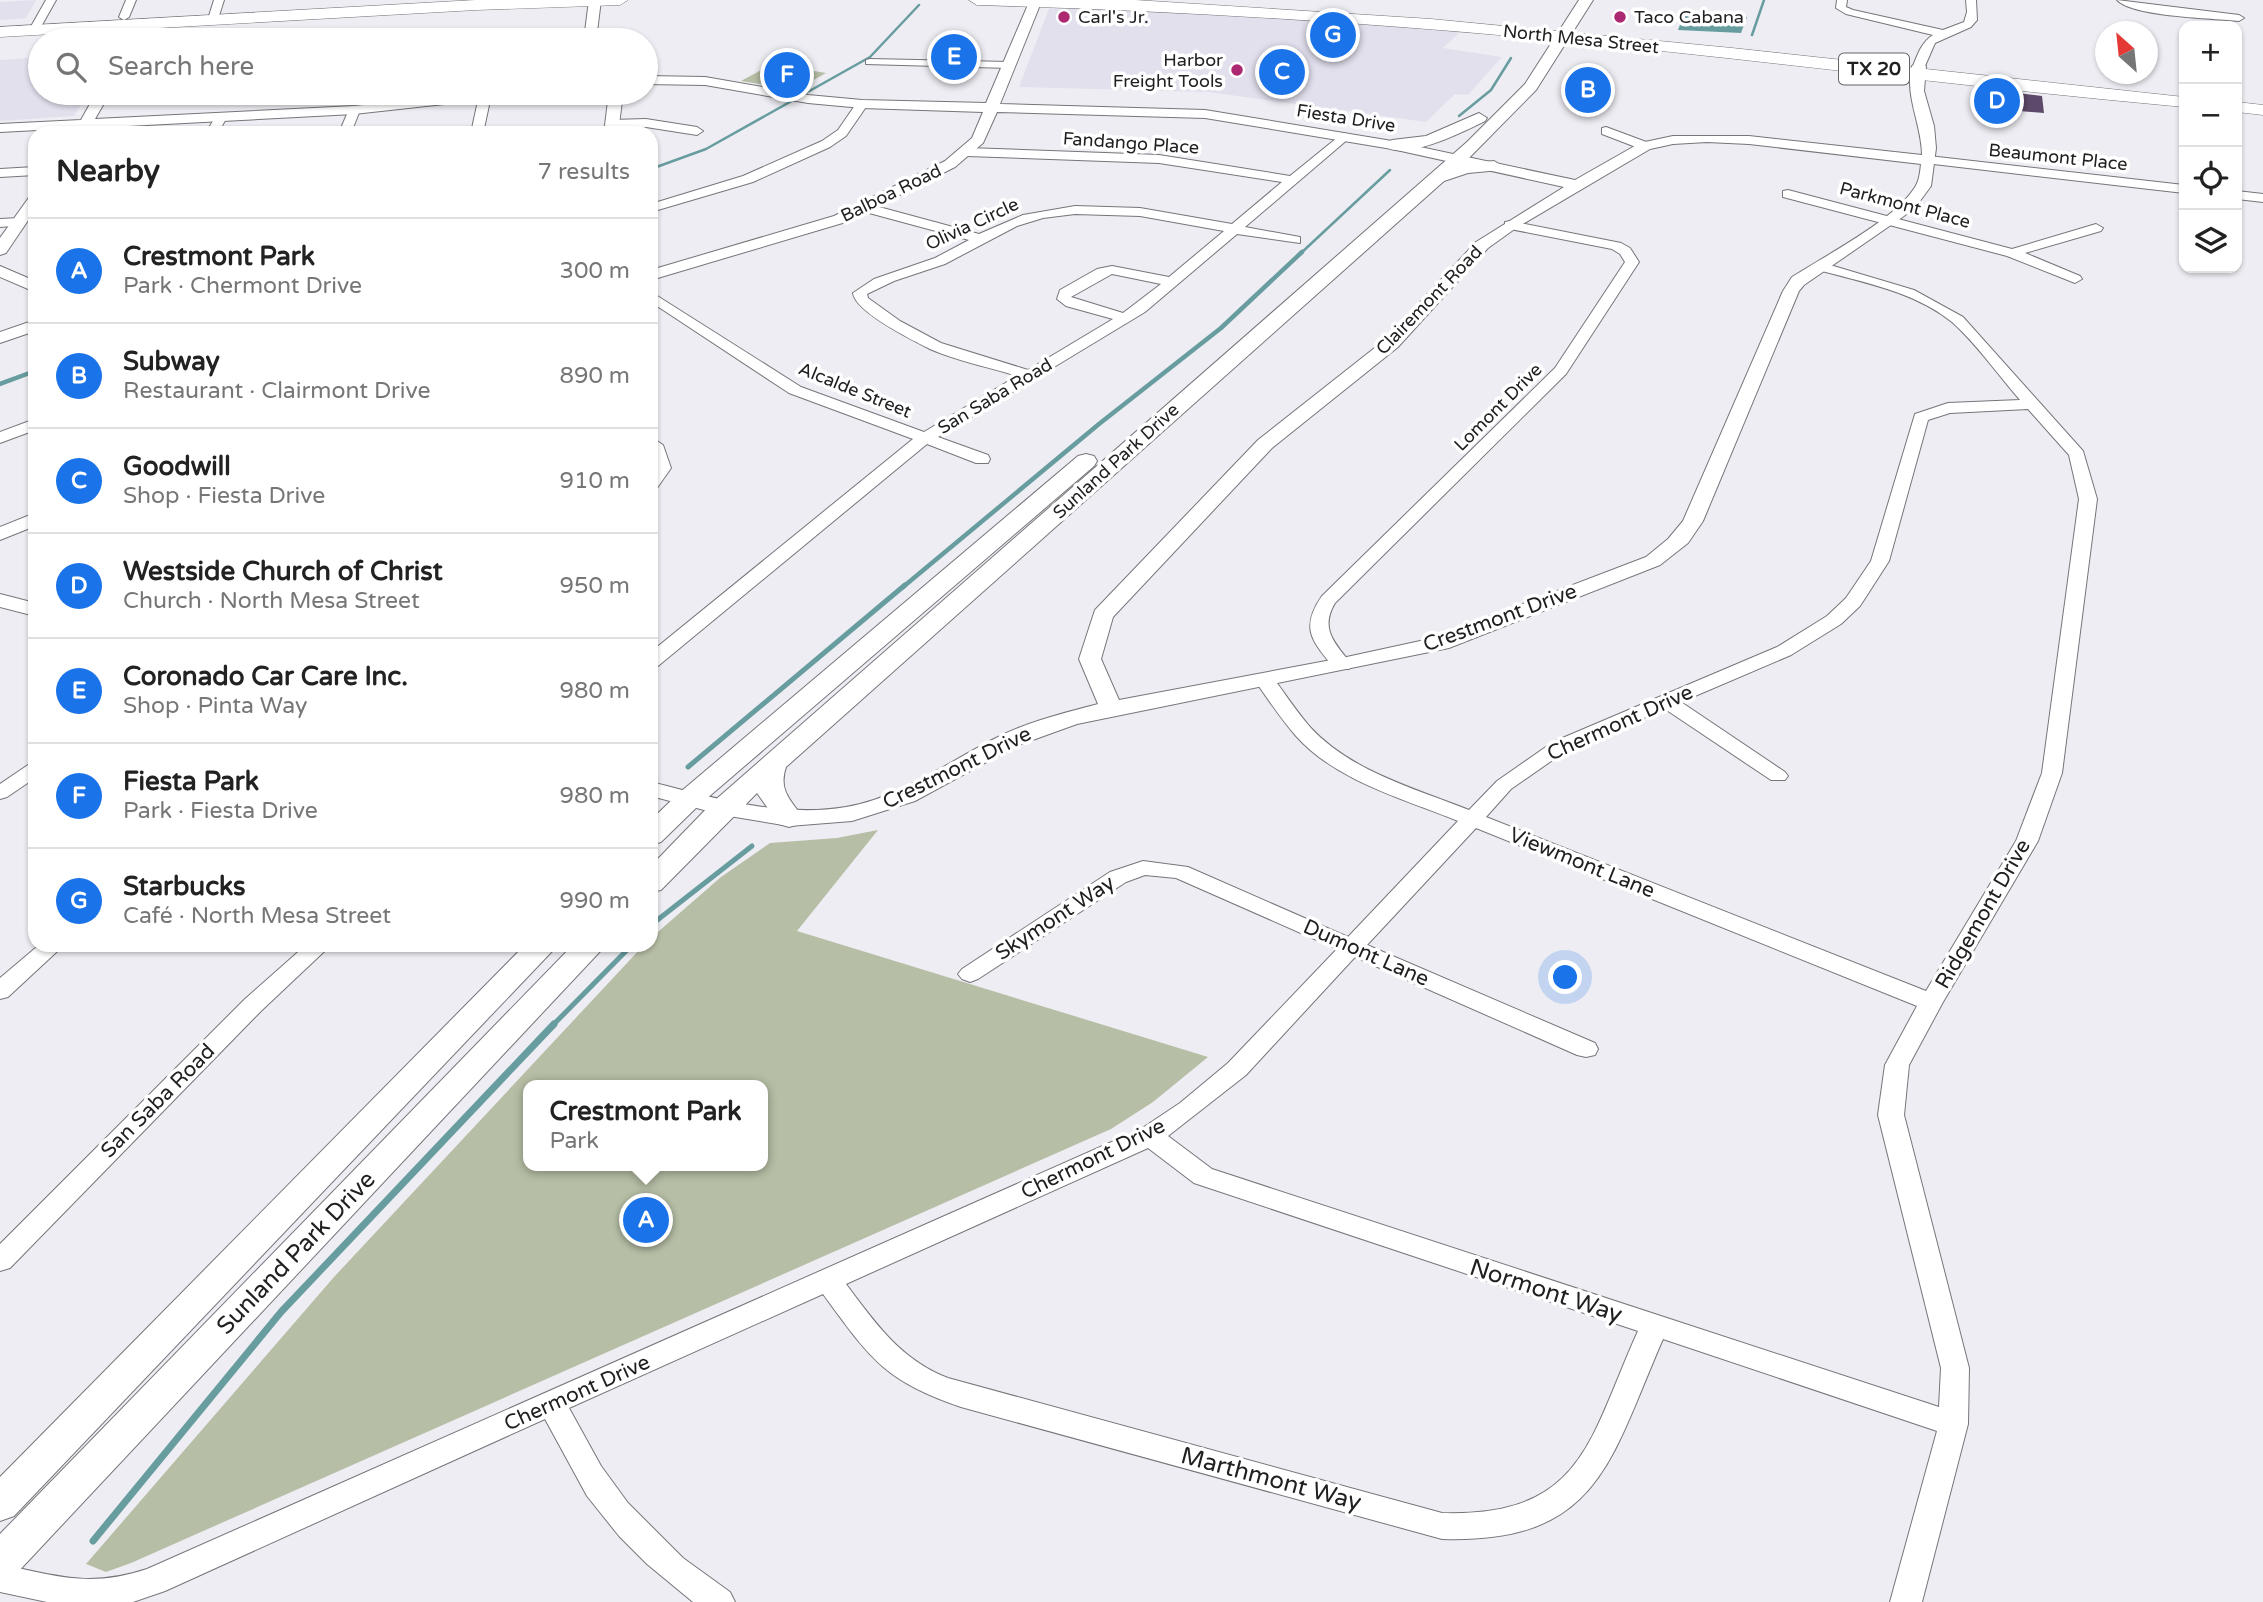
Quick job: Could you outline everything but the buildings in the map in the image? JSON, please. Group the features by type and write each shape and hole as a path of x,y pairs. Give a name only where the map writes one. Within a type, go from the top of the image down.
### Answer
{"main road":[{"path":"0,25 122,24 213,10 425,0"},
{"path":"213,10 620,0"},
{"name":"North Mesa Street","path":"977,0 1182,3 1382,15"},
{"name":"North Mesa Street","path":"1202,0 1559,32 2179,101"},
{"path":"1559,32 1569,0"},
{"path":"1559,32 1586,0"},
{"path":"0,32 37,26"},
{"name":"Sunland Park Drive","path":"658,876 723,808 1435,178 1456,153 1523,86 1559,32"},
{"name":"North Mesa Street","path":"1917,70 2179,93"},
{"name":"Sunland Park Drive","path":"658,829 688,800 1151,407 1456,153 1479,118 1523,86"},
{"path":"2242,99 2263,101"},
{"path":"2242,108 2263,110"},
{"path":"1392,145 1429,141 1479,118"},
{"path":"1392,145 1412,157 1415,163"},
{"path":"1456,153 1478,157 1494,166"},
{"path":"1435,178 1466,168 1494,166"},
{"path":"774,764 768,779 774,804 789,818"},
{"name":"Sunland Park Drive","path":"0,1504 536,952"},
{"name":"Sunland Park Drive","path":"0,1562 585,952"}],"street":[{"path":"37,26 51,0"},
{"path":"122,24 131,0"},
{"path":"592,28 595,0"},
{"name":"Balboa Road","path":"658,273 819,226 930,174 967,152 978,140 1035,0"},
{"path":"1917,70 1930,42 1967,25 1974,18 1971,0"},
{"path":"2122,0 2142,8 2239,18"},
{"path":"1838,24 1842,4 1945,34"},
{"path":"870,62 1009,65"},
{"name":"Crestmont Drive","path":"658,791 723,808 789,818 852,814 906,796 1008,741 1069,719 1111,708 1342,665 1441,643 1653,561 1685,535 1693,521 1791,291 1820,265 1888,220 1920,192 1929,160 1928,131 1917,70"},
{"name":"Fiesta Drive","path":"658,80 705,80 804,98 862,104 1205,114 1456,153"},
{"path":"658,206 748,179 826,144 842,133 862,104"},
{"path":"84,126 96,105"},
{"path":"108,126 401,105"},
{"path":"479,126 483,105"},
{"path":"612,126 614,105"},
{"path":"348,126 354,110"},
{"path":"216,126 221,117"},
{"path":"629,126 646,123 696,131"},
{"path":"0,128 28,128"},
{"path":"1606,131 1645,146"},
{"name":"San Saba Road","path":"658,656 925,438 1126,318 1343,137"},
{"name":"Clairemont Road","path":"1111,708 1090,659 1103,615 1265,444 1392,343 1482,245 1510,225 1645,146 1673,141 1726,138 1929,160"},
{"name":"Fandango Place","path":"967,152 1158,159 1292,180"},
{"name":"Beaumont Place","path":"1929,160 2179,188"},
{"path":"1494,166 1576,185"},
{"path":"0,173 28,171"},
{"name":"Parkmont Place","path":"1788,194 2012,253 2075,279"},
{"path":"2242,196 2263,198"},
{"path":"863,207 981,239"},
{"path":"0,250 28,209"},
{"name":"Olivia Circle","path":"1030,375 936,345 895,324 861,300 860,293 873,284 943,260 981,239 1027,219 1090,209 1140,212 1295,240"},
{"path":"0,223 19,222"},
{"name":"Lomont Drive","path":"1342,665 1321,638 1316,624 1319,613 1328,600 1553,380 1632,262 1625,251 1616,246 1510,225"},
{"path":"2012,253 2096,228"},
{"name":"Ridgemont Drive","path":"1820,265 1907,291 1937,303 1958,320 2077,454 2088,499 2052,773 2027,841 1931,1002 1897,1065 1891,1115 1955,1368 1953,1424 1906,1602"},
{"path":"1126,318 1071,303 1064,299 1065,293 1102,272 1112,270 1172,282"},
{"path":"0,271 28,284"},
{"name":"Alcalde Street","path":"658,301 794,390 982,459"},
{"path":"0,338 28,328"},
{"name":"Chermont Drive","path":"0,1578 80,1594 124,1591 153,1581 1150,1136 1189,1109 1237,1069 1504,785 1542,757 1588,734 1784,651 1834,620 1853,602 1880,561 1921,417 1948,408 2035,404"},
{"path":"0,438 28,427"},
{"path":"658,454 663,468 658,475"},
{"path":"0,534 28,522"},
{"path":"0,600 28,608"},
{"name":"Viewmont Lane","path":"1264,679 1304,733 1340,761 1372,779 1931,1002"},
{"path":"1667,701 1778,776"},
{"path":"13,785 28,774"},
{"name":"Dumont Lane","path":"1143,868 1180,872 1586,1049"},
{"name":"Skymont Way","path":"970,974 1098,889 1118,877 1143,868"},
{"path":"0,991 45,952"},
{"name":"San Saba Road","path":"0,1261 253,1005 312,952"},
{"name":"Normont Way","path":"1150,1136 1203,1176 1953,1424"},
{"name":"Marthmont Way","path":"828,1281 879,1348 903,1369 929,1383 961,1395 1442,1526 1476,1528 1508,1524 1531,1516 1557,1503 1578,1485 1594,1463 1654,1327"},
{"path":"552,1404 603,1496 673,1569 719,1602"}],"shaded area":[{"path":"36,0 26,18 0,20 0,2"},
{"path":"1050,6 1165,10 1461,31 1443,48 1502,57 1468,95 1455,94 1426,122 1208,92 1019,87"},
{"path":"28,58 28,105 80,105 74,116 0,121 0,60"}],"green space":[{"path":"772,64 826,73 796,90 741,81"},
{"path":"878,830 797,931 1208,1057 1153,1102 1111,1129 131,1563 106,1572 86,1564 334,1277 637,952 658,952 658,932 721,877 770,843 837,838"}],"water":[{"path":"1685,11 1747,17 1741,33 1678,30"}],"waterway":[{"path":"1752,35 1764,0"},
{"path":"658,166 706,149 870,57 919,5"},
{"path":"1459,116 1491,90 1511,58"},
{"path":"1300,254 1390,170"},
{"path":"903,587 1099,424 1221,328 1302,252"},
{"path":"0,384 28,374"},
{"path":"688,767 905,585"},
{"path":"658,920 752,846"},
{"path":"552,1026 625,952"},
{"path":"93,1541 281,1312 554,1024"}],"place":[{"name":"Carl's Jr.","path":"1064,17"},
{"name":"Taco Cabana","path":"1620,17"},
{"name":"Starbucks","path":"1333,35"},
{"name":"Coronado Car Care Inc.","path":"954,57"},
{"name":"Harbor Freight Tools","path":"1237,70"},
{"name":"Goodwill","path":"1282,72"},
{"name":"Fiesta Park","path":"787,75"},
{"name":"Subway","path":"1588,90"},
{"name":"Westside Church of Christ","path":"1997,101"},
{"name":"Crestmont Park","path":"646,1220"}]}
